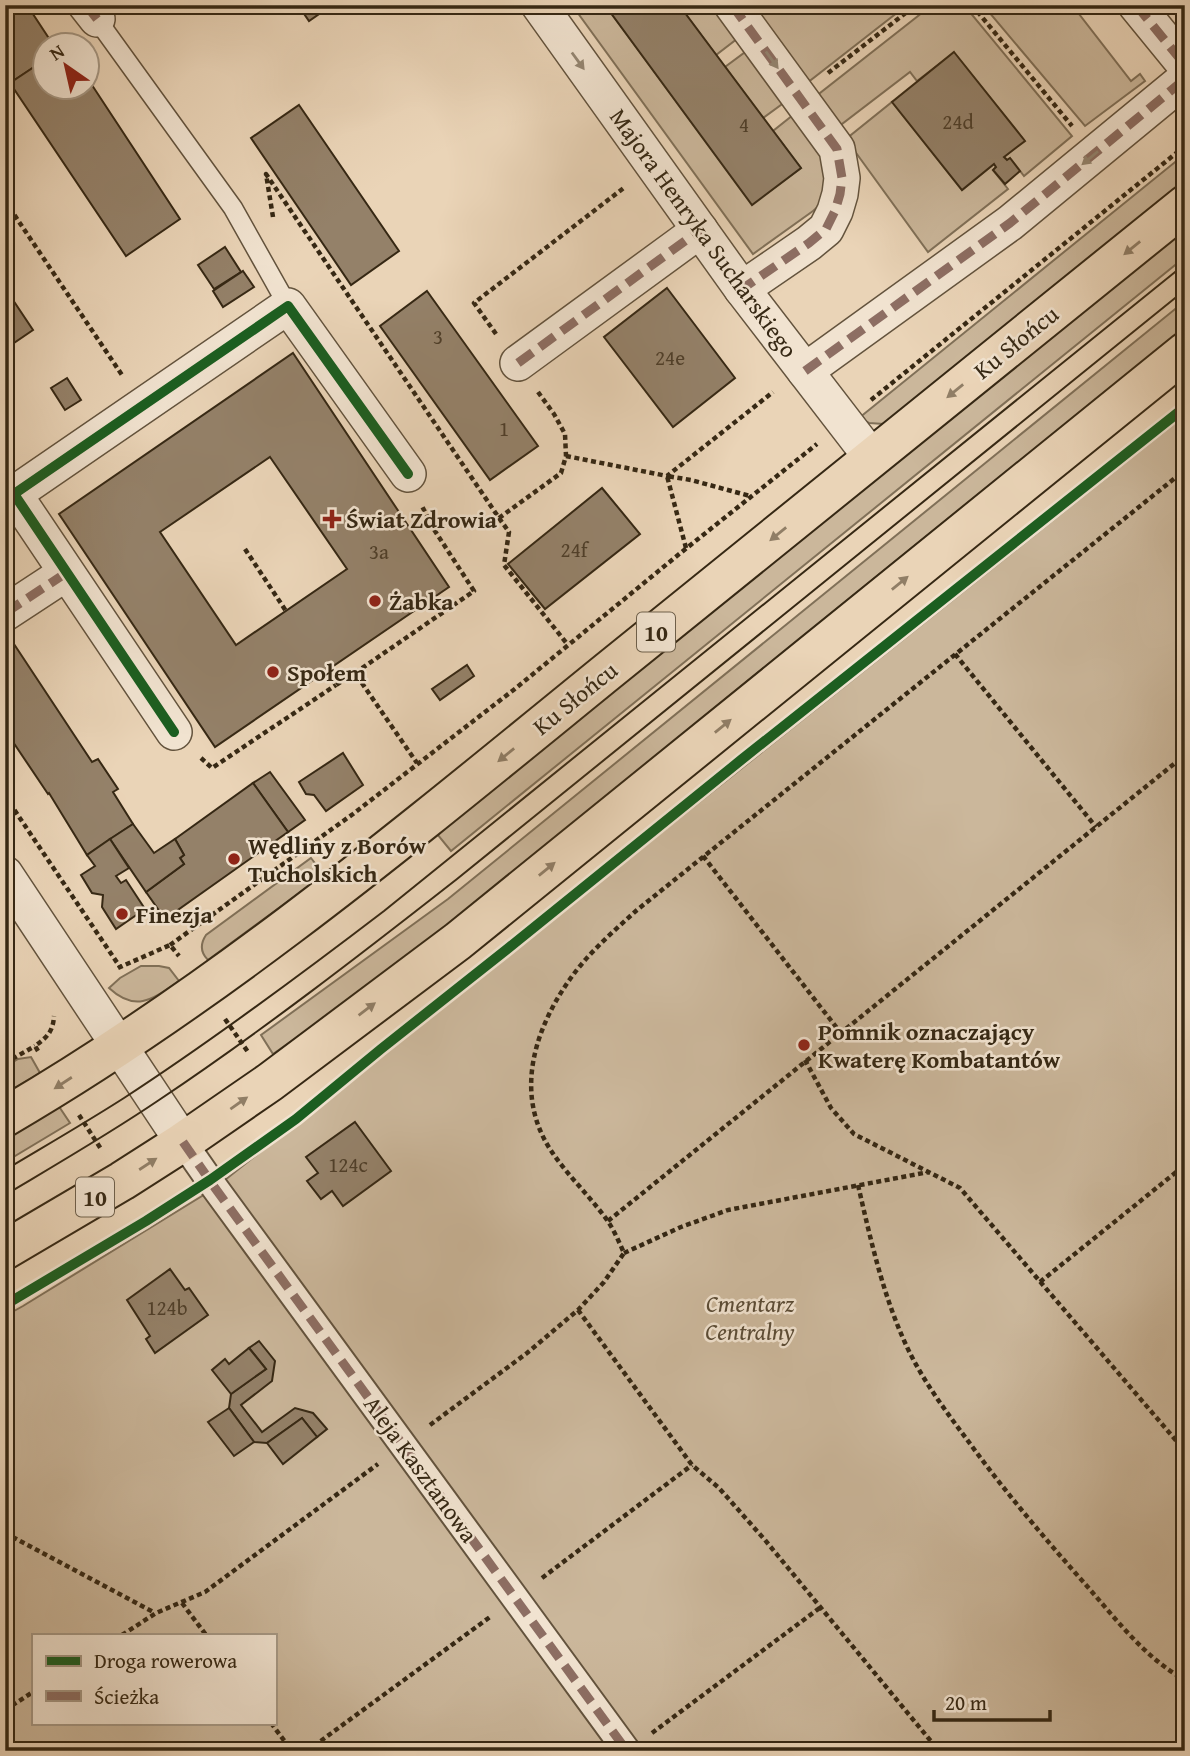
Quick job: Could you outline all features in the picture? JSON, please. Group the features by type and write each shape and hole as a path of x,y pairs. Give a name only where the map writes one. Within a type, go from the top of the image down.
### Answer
{"main road":[{"name":"Ku Słońcu","path":"5,1117 119,1047 282,931 501,759 1185,205"},
{"name":"10","path":"5,1250 183,1142 270,1082 457,941 1185,352"}],"street":[{"name":"Majora Henryka Sucharskiego","path":"538,5 741,289 791,380 872,458"},
{"path":"732,5 837,149 842,178 841,194 826,229 741,289"},
{"path":"1136,5 1185,65"},
{"path":"791,380 1010,223 1185,79"},
{"path":"518,363 700,230"},
{"path":"174,733 14,495 288,306 408,474"},
{"path":"5,613 66,573"},
{"path":"5,874 183,1142"},
{"name":"Aleja Kasztanowa","path":"183,1142 627,1751"}],"lane":[{"path":"95,17 233,208 288,306"}],"path":[{"path":"798,96 916,5"},
{"path":"972,5 1073,126"},
{"path":"865,405 1185,146"},
{"path":"499,518 561,473 566,456 565,434 554,414 474,303 654,166"},
{"path":"275,227 266,174 509,532 504,565 568,645"},
{"path":"5,201 143,407"},
{"path":"667,476 791,380"},
{"path":"111,972 170,944 353,814 516,688 819,442"},
{"path":"566,456 691,480 751,496"},
{"path":"1185,470 703,856 604,940 577,970 557,999 542,1026 534,1054 530,1084 531,1107 550,1148 579,1188 608,1221 1185,755"},
{"path":"174,733 212,768 474,591 433,528 408,474"},
{"path":"667,476 686,548"},
{"path":"244,549 286,611"},
{"path":"955,654 1096,827"},
{"path":"327,671 336,685"},
{"path":"355,673 417,763"},
{"path":"5,796 120,967"},
{"path":"703,856 840,1032"},
{"path":"170,944 184,963"},
{"path":"5,1063 48,1036 54,1023 55,1011"},
{"path":"219,1012 249,1054"},
{"path":"35,1046 41,1056"},
{"path":"805,1060 831,1108 854,1134 960,1188 1185,1451"},
{"path":"75,1108 104,1155"},
{"path":"1040,1282 1185,1165"},
{"path":"624,1253 681,1227 728,1210 929,1172"},
{"path":"858,1185 887,1299 921,1374 942,1406 1001,1485 1091,1591 1148,1653 1185,1680"},
{"path":"578,1310 692,1465 719,1488 765,1540 939,1751"},
{"path":"5,1533 156,1614"},
{"path":"182,1603 205,1634"},
{"path":"650,1735 821,1607"},
{"path":"5,1710 32,1693"},
{"path":"272,1724 292,1751"},
{"path":"1173,1751 1185,1726"}],"green space":[{"path":"572,5 605,5 752,204 801,168 773,131 798,111 829,170 821,204 753,254"},
{"path":"679,5 720,5 742,35 716,55"},
{"path":"749,5 907,5 807,83"},
{"path":"932,5 964,5 1072,136 1024,176 1010,158 1007,160 1004,157 1024,140 954,53 917,81 910,72 838,127 815,97"},
{"path":"983,5 1072,5 1131,81 1140,74 1145,81 1085,126"},
{"path":"752,47 789,99 763,118 725,67"},
{"path":"892,102 962,190 994,164 996,167 993,170 1008,189 928,252 846,139"},
{"path":"1185,154 1185,181 884,424 869,423 859,418"},
{"path":"1185,226 1185,257 451,851 437,834"},
{"path":"1185,301 1185,328 446,928 373,984 273,1054 261,1035 448,899"},
{"name":"Cmentarz Centralny","path":"1185,415 1185,1751 5,1751 5,1316 215,1188"},
{"path":"311,858 324,875 208,960 202,948 206,935"},
{"path":"141,966 169,968 179,981 153,998 136,1002 119,996 109,988"},
{"path":"31,1057 40,1073 5,1094 5,1067 18,1059"},
{"path":"58,1105 70,1123 5,1162 5,1136"}],"building":[{"path":"5,5 27,5 45,32 32,32 32,68 10,83 5,77"},
{"path":"298,5 332,5 309,21"},
{"path":"605,5 679,5 801,168 752,205"},
{"path":"954,52 1025,141 1004,157 1007,160 1010,158 1020,171 1005,184 993,170 996,167 994,164 962,190 892,102"},
{"path":"32,68 32,102 102,100 180,219 126,256 10,83"},
{"path":"299,105 399,251 351,285 251,138"},
{"path":"225,247 241,272 214,289 198,265"},
{"path":"243,271 254,287 223,307 213,291"},
{"path":"5,288 33,330 5,349"},
{"path":"667,288 735,378 673,427 604,337"},
{"path":"427,291 538,446 490,480 380,326"},
{"path":"293,353 449,587 215,747 59,514","holes":["270,457 347,569 236,645 160,532"]},
{"path":"67,378 81,400 65,410 51,388"},
{"path":"602,488 640,534 545,609 508,564"},
{"path":"8,635 92,762 98,759 118,789 113,792 133,824 87,855 49,793 5,730 5,637"},
{"path":"467,665 474,676 440,700 432,689"},
{"path":"343,753 363,785 326,811 314,795 306,794 299,782"},
{"path":"270,772 305,820 288,832 253,783"},
{"path":"253,783 288,832 165,919 146,892 184,864 180,858 184,855 175,839"},
{"path":"133,824 154,853 175,839 184,855 180,858 184,864 146,892 110,839"},
{"path":"110,839 129,868 116,876 121,883 126,880 145,909 116,929 102,907 103,895 92,893 81,875 95,866 87,855"},
{"path":"355,1122 391,1171 343,1206 332,1191 321,1199 307,1181 318,1173 306,1157"},
{"path":"170,1269 185,1290 189,1288 208,1315 155,1353 146,1339 150,1336 127,1300"},
{"path":"259,1341 275,1361 272,1381 241,1405 262,1432 295,1408 313,1413 327,1429 317,1437 302,1418 267,1443 254,1442 229,1408 231,1394 266,1369 249,1348"},
{"path":"249,1348 266,1369 231,1394 212,1370 225,1359 229,1364"},
{"path":"229,1408 254,1442 234,1456 208,1422"},
{"path":"302,1418 317,1437 283,1464 267,1443"}],"tram line":[{"path":"5,1170 109,1107 190,1053 384,911 1185,264"},
{"path":"5,1195 159,1100 347,964 457,879 1185,290"}],"marked path":[{"path":"86,5 97,19"},
{"path":"732,5 837,149 842,178 835,211 826,229 742,289"},
{"path":"1136,5 1185,65"},
{"path":"805,371 1010,223 1185,79"},
{"path":"518,363 700,230"},
{"path":"5,613 66,573"},
{"path":"183,1142 627,1751"}],"cycle path":[{"path":"174,732 14,494 288,306 408,474"},
{"path":"5,1305 146,1221 296,1119 1185,407"}],"place":[{"name":"Świat Zdrowia","path":"332,519"},
{"name":"Żabka","path":"375,601"},
{"name":"Społem","path":"273,672"},
{"name":"Wędliny z Borów Tucholskich","path":"234,859"},
{"name":"Finezja","path":"122,914"},
{"name":"Pomnik oznaczający Kwaterę Kombatantów","path":"804,1045"}]}
